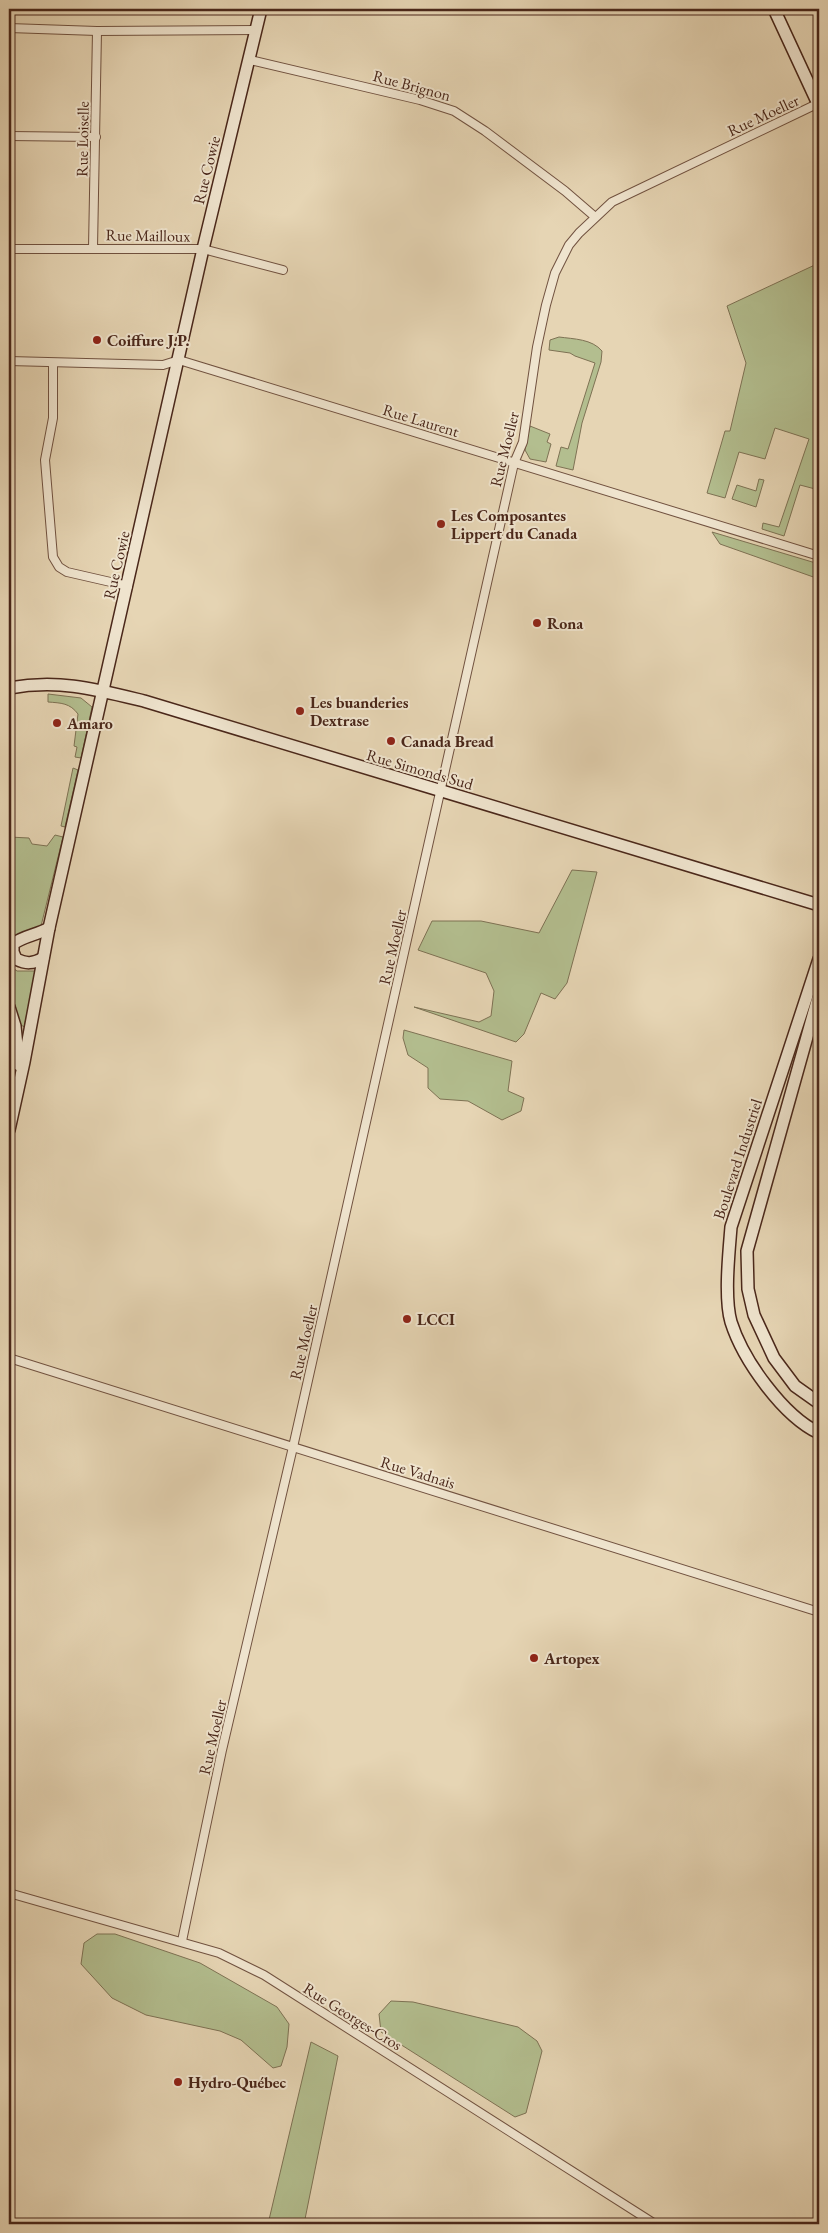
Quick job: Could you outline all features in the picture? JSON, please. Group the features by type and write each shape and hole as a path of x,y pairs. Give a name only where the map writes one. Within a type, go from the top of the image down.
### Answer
{"street":[{"name":"Rue Cowie","path":"9,1130 49,928 180,360 203,249 261,9"},
{"path":"774,9 819,104"},
{"path":"9,28 96,31 256,30"},
{"name":"Rue Loiselle","path":"93,248 96,31"},
{"name":"Rue Brignon","path":"250,60 420,100 454,111 485,131 565,191 594,216"},
{"name":"Rue Moeller","path":"182,1941 222,1750 293,1447 514,463 523,442 537,347 555,273 569,245 594,216 612,202 819,104"},
{"path":"9,136 96,137"},
{"name":"Rue Mailloux","path":"9,249 203,249 283,270"},
{"name":"Rue Laurent","path":"9,361 163,365 180,360 819,556"},
{"path":"53,363 53,418 45,460 53,556 59,568 67,572 128,586"},
{"name":"Rue Simonds Sud","path":"9,688 34,683 62,683 144,701 819,905"},
{"path":"43,958 35,963 24,963 16,959 12,952 13,944 19,939 38,935 49,928"},
{"name":"Boulevard Industriel","path":"819,959 731,1227 727,1266 731,1321 752,1366 777,1399 809,1428 819,1433"},
{"name":"Boulevard Industriel","path":"819,994 748,1251 748,1289 754,1316 774,1358 795,1386 819,1403"},
{"path":"9,1007 15,1026 19,1059 19,1087"},
{"name":"Rue Vadnais","path":"9,1358 819,1612"},
{"name":"Rue Georges-Cros","path":"9,1893 182,1941 219,1953 264,1975 655,2224"}],"green space":[{"path":"819,263 819,490 800,485 784,536 762,529 763,523 779,527 809,439 775,428 765,459 739,452 725,498 707,493 725,431 730,431 746,363 727,306"},
{"path":"559,337 588,342 602,351 601,362 582,423 573,470 556,466 561,447 568,449 595,363 570,353 549,350 550,340"},
{"path":"530,426 550,434 547,442 551,444 546,462 530,459 525,450"},
{"path":"759,479 764,480 756,507 732,499 737,485 756,491"},
{"path":"712,532 819,564 819,579 720,544"},
{"path":"48,694 81,698 92,707 81,758 75,757 77,747 74,746 78,714 75,710 61,703 48,702"},
{"path":"73,768 78,770 65,827 61,826"},
{"path":"55,835 63,837 41,926 16,935 9,940 9,837 29,838 32,844 47,846"},
{"path":"572,870 597,872 567,983 555,999 541,993 524,1034 516,1042 414,1007 479,1022 491,1016 494,991 486,973 418,950 432,921 481,921 539,933"},
{"path":"9,965 17,971 34,971 36,973 24,1027 20,1024 9,990"},
{"path":"404,1030 512,1061 508,1091 524,1098 521,1111 502,1120 468,1101 440,1099 428,1088 428,1068 408,1055 403,1038"},
{"path":"97,1934 115,1934 200,1963 277,2007 289,2024 287,2047 281,2066 273,2068 241,2040 220,2031 146,2015 112,1998 81,1964 84,1943"},
{"path":"391,2001 413,2002 518,2027 537,2041 542,2051 526,2113 515,2117 381,2032 379,2014"},
{"path":"311,2042 338,2056 304,2224 268,2224"}],"place":[{"name":"Coiffure J.P.","path":"97,340"},
{"name":"Les Composantes Lippert du Canada","path":"441,524"},
{"name":"Rona","path":"537,623"},
{"name":"Les buanderies Dextrase","path":"300,711"},
{"name":"Amaro","path":"57,723"},
{"name":"Canada Bread","path":"391,741"},
{"name":"LCCI","path":"407,1319"},
{"name":"Artopex","path":"534,1658"},
{"name":"Hydro-Québec","path":"178,2082"}]}
